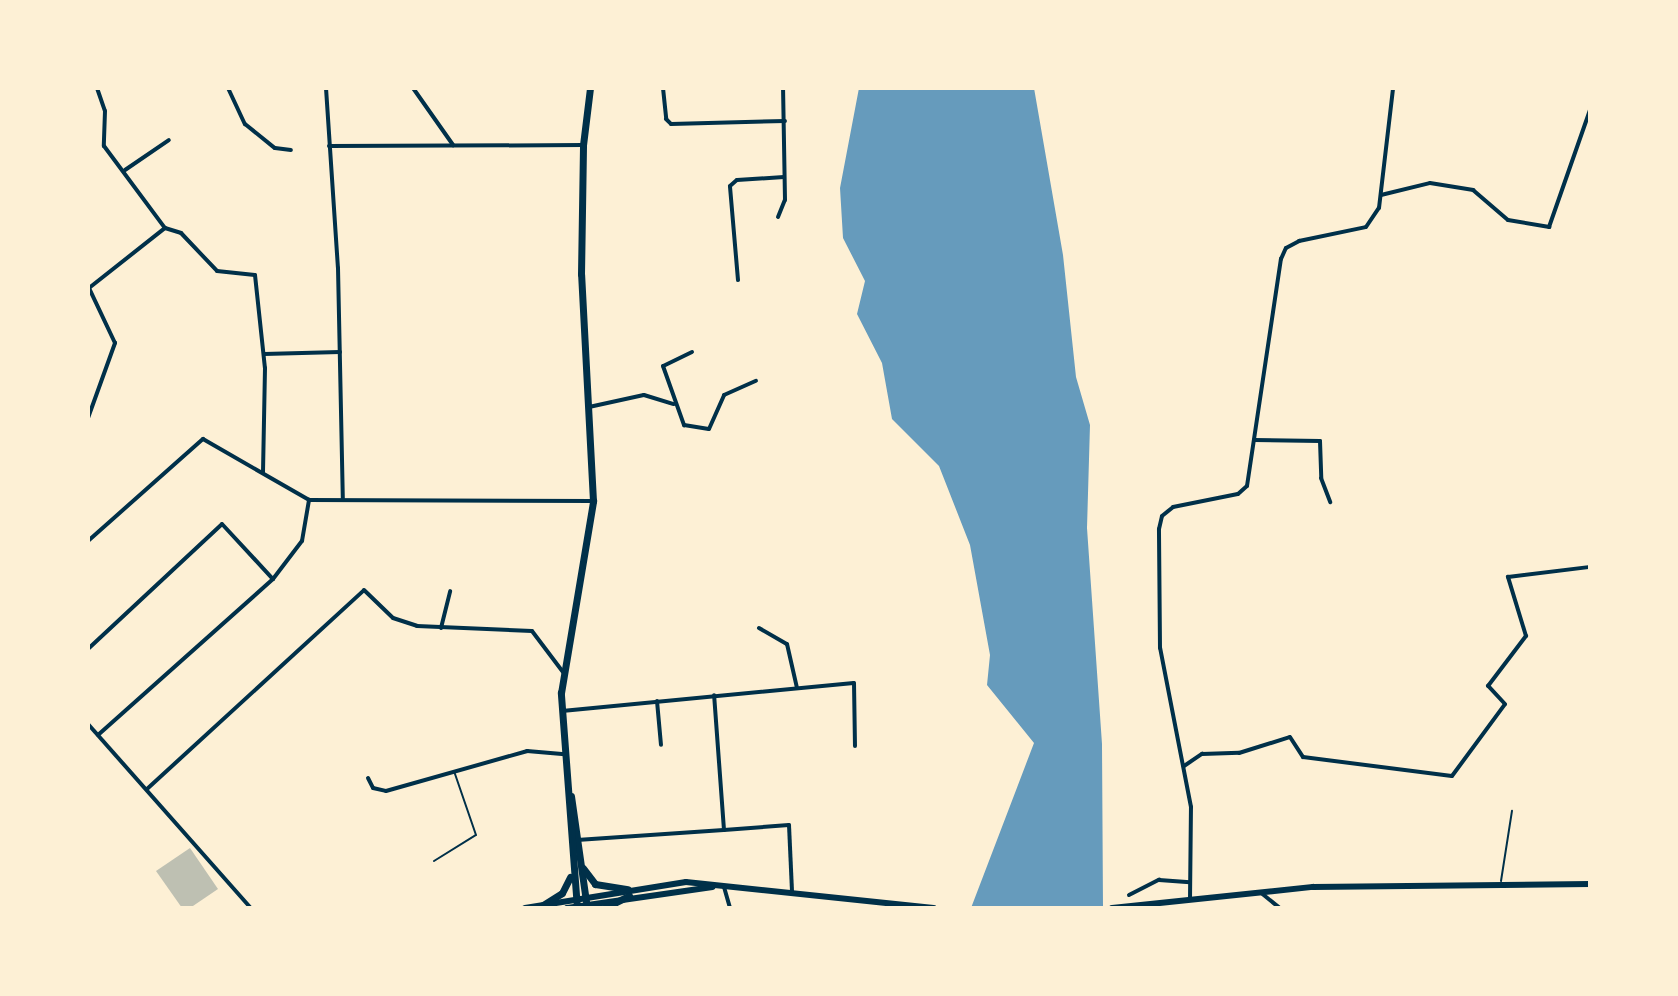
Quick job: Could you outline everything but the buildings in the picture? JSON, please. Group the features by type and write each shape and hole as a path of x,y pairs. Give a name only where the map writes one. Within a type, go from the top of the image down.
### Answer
{"main road":[{"path":"581,904 562,711 563,672 593,501 581,306 583,145 590,88"},
{"path":"543,905 562,893 576,864 577,840 565,754"},
{"path":"576,864 595,884 629,893"},
{"path":"1112,908 1260,892 1500,883 1589,884"},
{"path":"567,908 629,893 724,886 934,908"},
{"path":"604,908 629,893"},
{"path":"525,908 581,904"}],"street":[{"path":"97,88 105,111 103,144 165,228 181,233 217,271 253,273 264,354 263,472"},
{"path":"228,88 245,124 275,148 291,150"},
{"path":"326,88 340,352 343,499"},
{"path":"413,88 453,145"},
{"path":"663,88 665,117 671,124 785,121"},
{"path":"778,217 784,177 783,88"},
{"path":"1190,900 1191,807 1160,648 1159,529 1162,516 1173,507 1238,494 1247,486 1286,248 1366,227 1379,208 1393,88"},
{"path":"1381,195 1430,183 1473,190 1508,220 1549,227 1590,110"},
{"path":"125,170 169,140"},
{"path":"328,146 583,145"},
{"path":"738,280 730,186 737,180 784,177"},
{"path":"88,418 115,343 88,287 165,228"},
{"path":"264,354 340,352"},
{"path":"692,352 663,366 680,423 695,430 709,429 724,395 756,381"},
{"path":"589,407 644,395 674,404"},
{"path":"88,541 199,440 213,441 309,500 593,501"},
{"path":"1254,440 1320,441 1321,478 1330,502"},
{"path":"98,735 273,579 302,541 309,500"},
{"path":"88,649 222,524 273,579"},
{"path":"1184,766 1202,754 1239,753 1290,737 1303,757 1452,776 1505,704 1488,686 1526,636 1508,577 1590,567"},
{"path":"147,789 361,591 373,594 405,623 441,628 532,631 563,672"},
{"path":"441,628 450,591"},
{"path":"759,628 787,644 797,688"},
{"path":"562,711 854,683 855,746"},
{"path":"714,695 724,830"},
{"path":"657,701 661,745"},
{"path":"88,724 251,908"},
{"path":"368,778 373,788 386,791 527,751 565,754"},
{"path":"577,840 790,826 792,892"},
{"path":"1129,895 1159,880 1190,882"},
{"path":"724,886 730,908"},
{"path":"1260,892 1280,908"}],"lane":[{"path":"434,861 476,835 455,773"},
{"path":"1500,883 1512,811"}],"water":[{"path":"859,88 1034,88 1063,255 1076,377 1090,425 1087,528 1102,744 1103,908 971,908 1034,743 987,685 990,655 970,545 939,466 892,419 882,363 857,314 865,281 843,238 840,188"}]}
